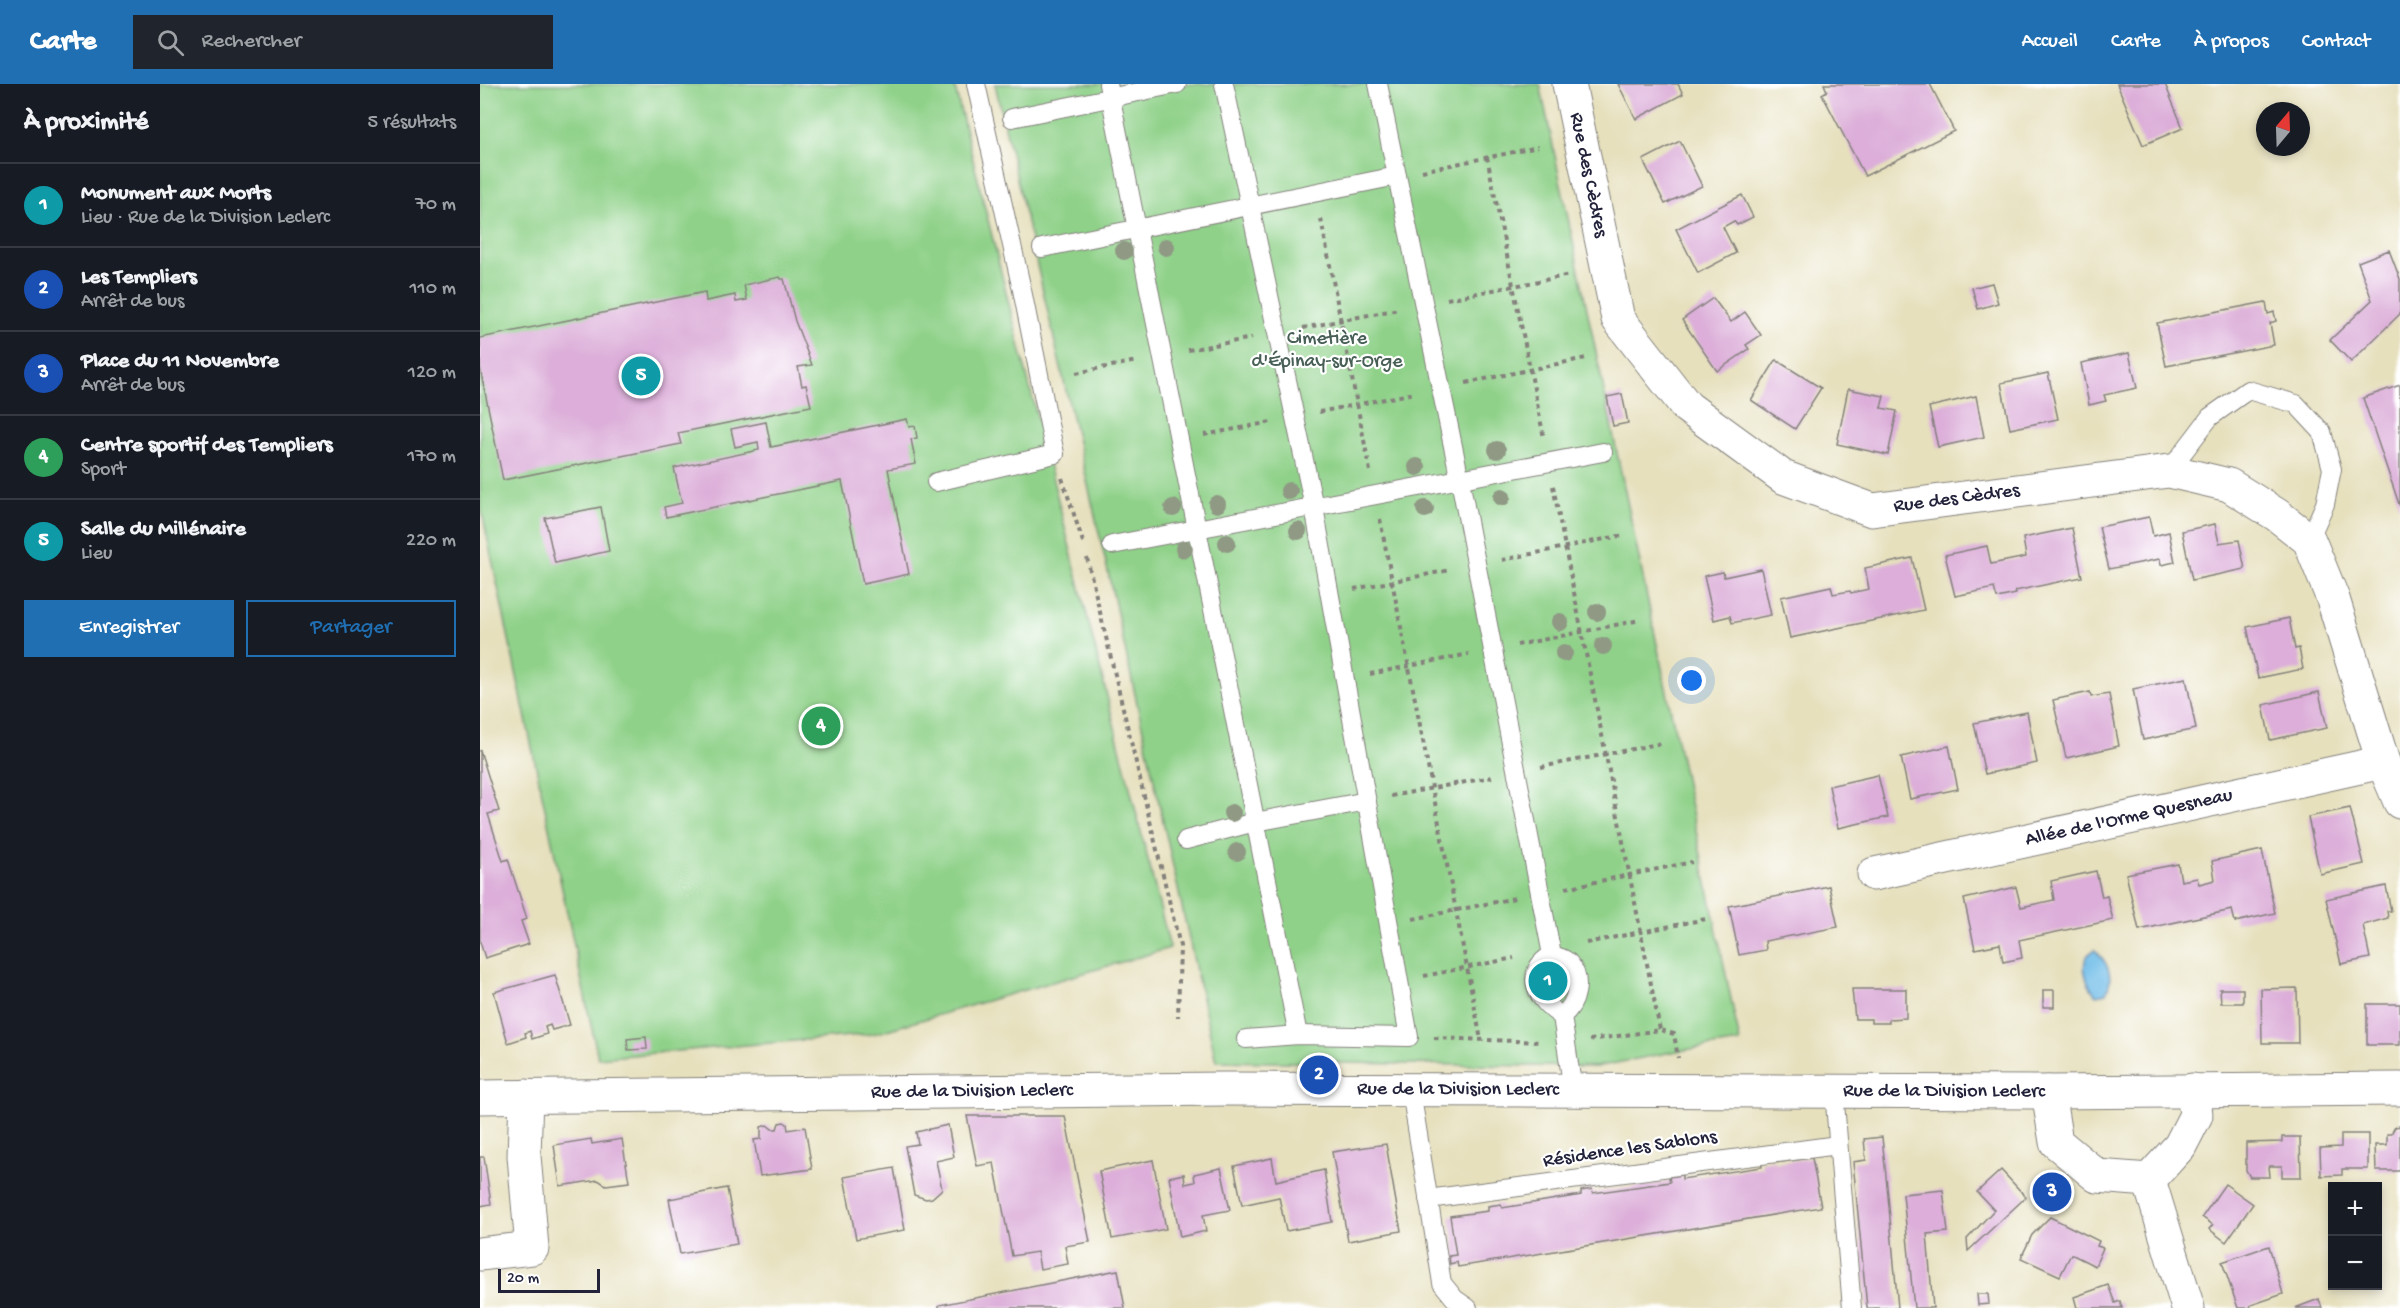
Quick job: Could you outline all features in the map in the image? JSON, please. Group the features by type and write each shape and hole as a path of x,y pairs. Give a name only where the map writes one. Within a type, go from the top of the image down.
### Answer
{"street":[{"name":"Rue des Cèdres","path":"1569,84 1618,319 1688,407 1783,477 1872,510 2169,471 2229,485 2277,515 2309,540 2333,599 2383,762 2400,802"},
{"name":"Allée de l'Orme Quesneau","path":"1874,874 2383,762"},
{"name":"Rue de la Division Leclerc","path":"480,1096 1225,1089 2048,1092 2400,1089"},
{"path":"2149,1180 2181,1146 2196,1115 2193,1090"},
{"path":"2048,1092 2056,1142 2097,1176 2149,1180"},
{"path":"480,1254 532,1248 524,1156 526,1096"},
{"path":"2149,1180 2188,1308"}],"lane":[{"path":"936,482 1055,454 1023,290 976,84"},
{"path":"1012,118 1109,91 1177,84"},
{"path":"1224,84 1314,507 1409,1037 1298,1035 1246,1039"},
{"path":"1378,84 1460,480 1552,955"},
{"path":"1109,91 1298,1035"},
{"path":"1042,248 1397,176"},
{"path":"2169,471 2210,417 2248,390 2296,404 2322,432 2332,468 2325,504 2309,540"},
{"path":"1112,545 1603,452"},
{"path":"1186,840 1255,822 1367,801"},
{"path":"1562,1016 1569,1011 1575,1001 1575,975 1570,964 1563,958 1552,955 1538,966 1535,977 1543,1003 1562,1016 1573,1091"},
{"path":"1411,1091 1442,1284 1455,1299 1468,1308"},
{"path":"1834,1092 1852,1308"},
{"name":"Résidence les Sablons","path":"1428,1199 1838,1145"}],"path":[{"path":"1397,176 1538,147"},
{"path":"1487,157 1660,1030"},
{"path":"1316,192 1481,1040"},
{"path":"1077,373 1570,274"},
{"path":"1179,440 1586,358"},
{"path":"1055,454 1085,549 1180,946 1178,1017"},
{"path":"1409,1037 1566,1043 1660,1030 1674,1034 1683,1091"}],"green space":[{"path":"480,84 954,84 1170,948 873,1034 598,1058 480,503"},
{"name":"Cimetière d'Épinay-sur-Orge","path":"995,84 1540,84 1740,1042 1677,1051 1596,1067 1216,1061 1106,563"}],"water":[{"path":"2095,950 2106,964 2110,975 2106,993 2096,995 2085,971 2086,959"}],"building":[{"path":"1618,84 1678,84 1683,94 1636,119"},
{"path":"1824,84 1930,84 1954,131 1865,176 1822,94 1827,91"},
{"path":"2117,84 2165,84 2183,128 2143,145"},
{"path":"1680,141 1702,186 1665,204 1643,160"},
{"path":"1742,195 1753,217 1737,225 1734,221 1723,227 1736,253 1698,273 1676,229"},
{"path":"2389,250 2400,279 2400,314 2351,362 2330,340 2372,300 2358,262"},
{"path":"780,277 784,279 795,321 812,365 798,367 802,386 806,385 811,406 678,433 681,444 503,480 480,368 480,338 705,292 706,301 735,295 736,302 747,300 744,285"},
{"path":"1992,283 1998,303 1978,309 1972,288"},
{"path":"1713,298 1731,322 1745,312 1761,335 1746,345 1749,349 1717,371 1682,320"},
{"path":"2266,302 2268,314 2274,312 2276,321 2270,323 2274,345 2166,366 2157,323"},
{"path":"2129,353 2137,388 2104,395 2106,401 2089,405 2081,363"},
{"path":"1776,360 1821,388 1795,429 1751,400"},
{"path":"2048,373 2058,419 2010,429 2001,383"},
{"path":"2400,385 2400,507 2363,398"},
{"path":"1848,389 1884,396 1881,408 1897,411 1888,455 1837,444"},
{"path":"1622,394 1628,423 1613,426 1607,397"},
{"path":"1976,396 1984,437 1938,447 1929,407"},
{"path":"907,419 909,427 915,426 917,438 911,439 916,464 888,469 909,574 863,584 842,481 666,517 664,507 682,503 674,468 759,450 758,442 735,447 731,429 766,422 771,447"},
{"path":"601,507 609,551 555,563 545,518"},
{"path":"2149,517 2153,536 2169,532 2175,562 2161,565 2160,559 2109,569 2099,527"},
{"path":"2215,524 2219,543 2239,540 2245,569 2192,580 2182,531"},
{"path":"2072,528 2082,577 2015,591 2016,594 1997,598 1994,588 1955,596 1945,555 1987,546 1991,564 2026,557 2023,538"},
{"path":"1912,558 1924,610 1790,638 1781,597 1831,586 1833,594 1869,589 1865,568"},
{"path":"1761,569 1771,615 1732,623 1730,616 1714,620 1704,576 1723,572 1724,577"},
{"path":"2289,618 2295,649 2299,648 2303,669 2258,678 2247,627"},
{"path":"2186,678 2196,729 2143,740 2133,689"},
{"path":"2090,692 2091,697 2109,694 2119,746 2066,758 2053,700"},
{"path":"2319,692 2327,728 2270,740 2263,705"},
{"path":"2027,712 2037,763 1985,774 1974,723"},
{"path":"1949,746 1958,789 1910,799 1901,757"},
{"path":"480,750 499,811 488,814 503,861 508,859 527,919 521,921 529,944 485,958 480,942"},
{"path":"1878,775 1888,817 1838,828 1829,786"},
{"path":"2350,808 2364,864 2320,874 2308,817"},
{"path":"2262,850 2275,913 2235,922 2232,910 2139,930 2126,874 2178,864 2181,881 2197,878 2199,884 2215,880 2212,861"},
{"path":"2096,871 2102,897 2107,896 2113,920 2019,940 2022,958 2003,962 2000,944 1975,949 1964,899 2016,887 2021,907 2054,900 2051,881"},
{"path":"1829,886 1838,927 1765,941 1766,950 1739,955 1729,906"},
{"path":"2386,886 2391,911 2387,911 2388,918 2363,925 2370,958 2341,964 2326,899"},
{"path":"555,975 570,1025 552,1030 550,1025 545,1027 547,1034 532,1039 530,1031 525,1033 526,1037 508,1043 494,992"},
{"path":"2297,988 2298,1043 2262,1043 2261,989"},
{"path":"1852,989 1906,989 1906,1018 1889,1019 1889,1023 1871,1023 1871,1019 1855,1019"},
{"path":"2220,989 2243,989 2243,1003 2221,1003"},
{"path":"2043,990 2054,990 2054,1007 2043,1007"},
{"path":"2367,1004 2400,1004 2400,1045 2367,1045"},
{"path":"646,1037 647,1049 628,1050 627,1039"},
{"path":"967,1116 1065,1116 1090,1242 1065,1246 1068,1264 1040,1269 1037,1252 1012,1256 994,1163 977,1166"},
{"path":"784,1122 788,1130 805,1127 812,1169 760,1176 754,1140 761,1139 761,1127 767,1125 772,1129 777,1129 779,1123"},
{"path":"948,1125 954,1157 936,1161 942,1189 932,1198 926,1199 914,1195 905,1146 918,1144 916,1132"},
{"path":"2400,1126 2400,1171 2376,1171 2375,1145 2387,1145 2387,1134 2391,1134 2395,1127"},
{"path":"2341,1134 2368,1134 2368,1169 2342,1169 2342,1175 2321,1176 2320,1148 2341,1147"},
{"path":"1882,1137 1898,1308 1867,1308 1853,1162 1866,1160 1864,1139"},
{"path":"2282,1137 2300,1137 2301,1177 2282,1177 2282,1166 2269,1166 2270,1177 2250,1177 2246,1170 2246,1143 2282,1142"},
{"path":"591,1139 592,1144 622,1139 629,1182 606,1185 598,1180 560,1186 554,1145"},
{"path":"1386,1144 1401,1231 1348,1241 1332,1152"},
{"path":"480,1157 484,1157 491,1204 480,1206"},
{"path":"1272,1158 1276,1181 1324,1170 1332,1222 1286,1231 1279,1197 1242,1205 1234,1166"},
{"path":"1812,1158 1821,1207 1458,1267 1457,1262 1450,1264 1449,1256 1456,1255 1450,1216 1488,1211 1488,1206 1501,1204 1502,1208 1581,1195 1581,1191 1592,1189 1593,1193 1670,1182 1669,1177 1682,1175 1682,1179 1762,1167 1761,1162 1774,1160 1775,1163"},
{"path":"1153,1160 1166,1229 1112,1239 1099,1171"},
{"path":"894,1168 905,1230 856,1239 844,1177"},
{"path":"1221,1168 1230,1210 1203,1215 1206,1231 1180,1237 1169,1177 1184,1174 1185,1184 1195,1182 1194,1174"},
{"path":"2001,1170 2026,1197 1968,1251 1967,1239 1994,1210 1977,1192"},
{"path":"2225,1184 2253,1204 2226,1242 2209,1229 2213,1225 2202,1217"},
{"path":"727,1188 737,1244 680,1254 669,1199"},
{"path":"1943,1190 1948,1232 1927,1234 1933,1308 1914,1308 1903,1194"},
{"path":"2050,1217 2099,1241 2097,1246 2103,1248 2095,1266 2071,1254 2060,1276 2021,1258 2032,1235"},
{"path":"2269,1246 2283,1294 2251,1305 2250,1308 2238,1308 2222,1262"},
{"path":"1118,1270 1125,1308 939,1308 939,1305"},
{"path":"2108,1285 2115,1303 2120,1301 2122,1308 2077,1308 2074,1297"},
{"path":"1977,1294 1988,1294 1989,1304 1978,1305"},
{"path":"2319,1299 2322,1308 2295,1308"}],"place":[{"name":"Salle du Millénaire","path":"641,376"},
{"name":"Centre sportif des Templiers","path":"821,726"},
{"name":"Monument aux Morts","path":"1548,981"},
{"name":"Les Templiers","path":"1319,1075"},
{"name":"Place du 11 Novembre","path":"2052,1192"}]}
